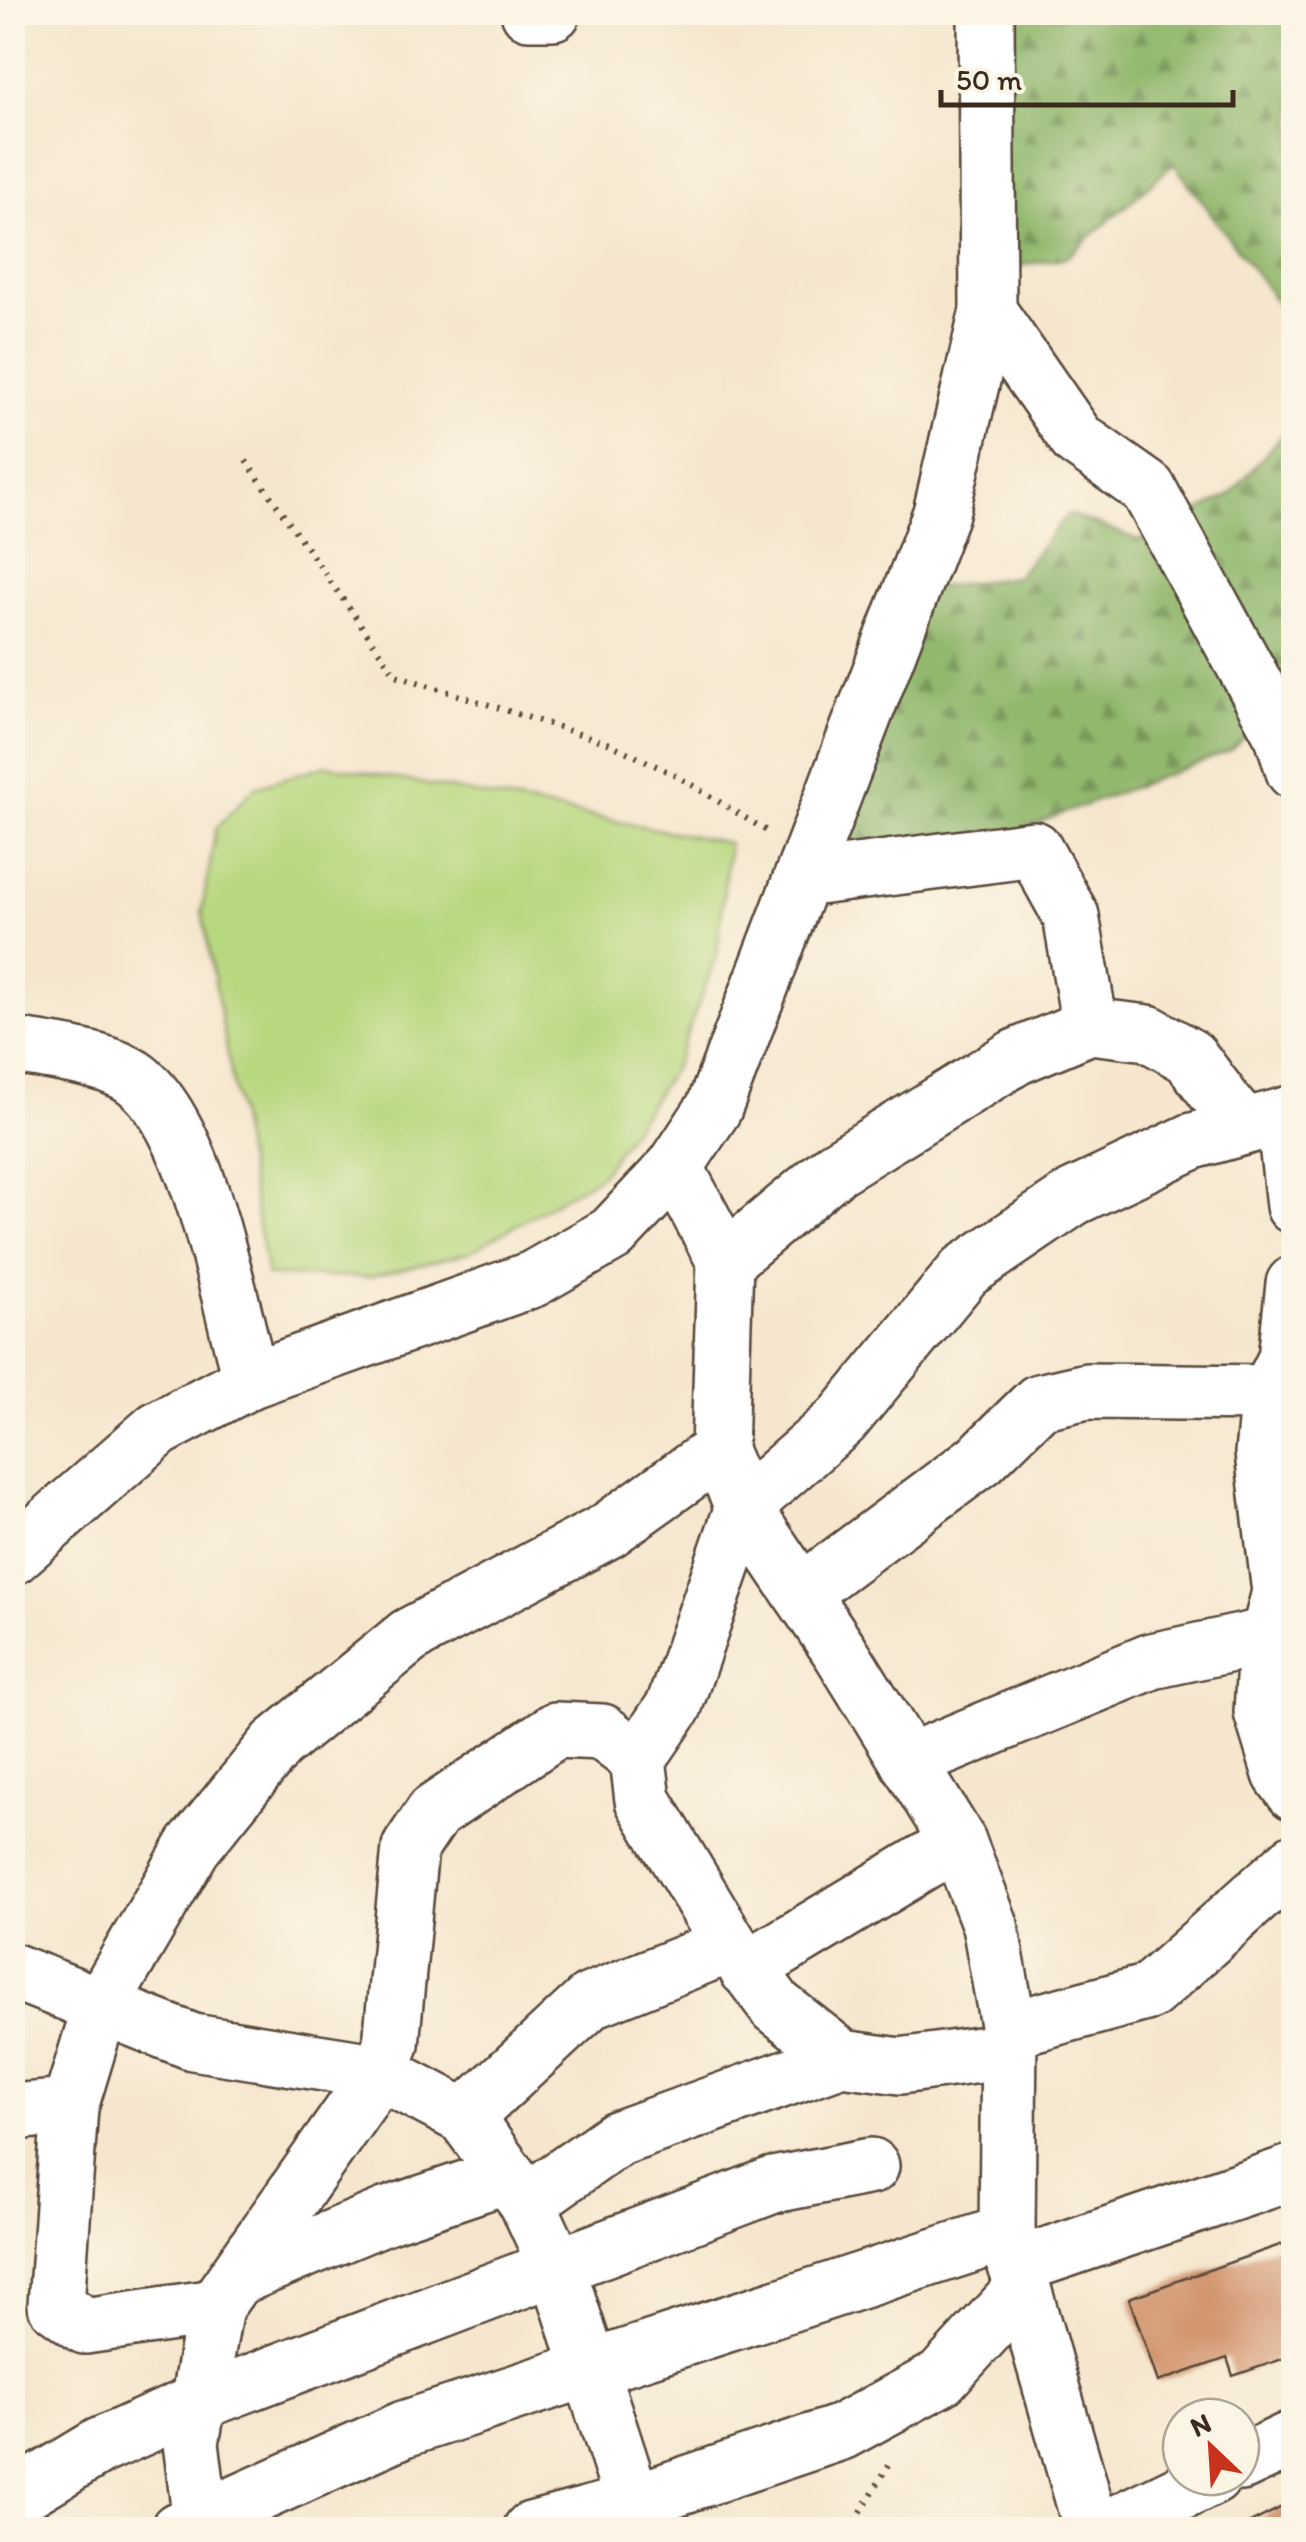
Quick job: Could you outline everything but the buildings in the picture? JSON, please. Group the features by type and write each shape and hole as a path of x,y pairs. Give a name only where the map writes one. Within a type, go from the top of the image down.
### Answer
{"street":[{"path":"529,12 553,12"},
{"path":"12,1556 158,1429 251,1380 533,1279 612,1234 674,1167 714,1108 941,513 988,311 986,12"},
{"path":"988,311 1077,438 1148,489 1283,736 1294,771"},
{"path":"806,868 1034,849 1070,916 1090,1026"},
{"path":"725,1260 836,1168 1016,1057 1090,1026 1148,1033 1190,1057 1273,1119 1294,1206"},
{"path":"12,1046 65,1054 131,1076 161,1106 211,1212 228,1302 251,1380"},
{"path":"842,2058 776,2006 738,1957 644,1800 638,1759 674,1706 743,1508 842,1420 965,1271 1074,1197 1193,1140 1273,1119"},
{"path":"674,1167 725,1260 718,1451 743,1508 958,1842 990,1925 1008,2041 1015,2263 1117,2526 1174,2497"},
{"path":"1294,1284 1281,1389 1263,1454 1281,1623 1262,1712 1281,1774 1294,1792"},
{"path":"801,1593 981,1459 1039,1402 1087,1391 1281,1389"},
{"path":"718,1451 607,1531 409,1636 276,1744 193,1847 101,2005 70,2107 56,2305 85,2326 225,2293 388,2215 517,2188 616,2139 842,2058 900,2066 1008,2041 1149,1992 1294,1862"},
{"path":"908,1762 1152,1661 1281,1623"},
{"path":"638,1759 602,1732 556,1730 434,1812 410,1848 391,2044 380,2072 225,2293 192,2443 192,2526 404,2429 593,2368 1015,2263 1294,2172"},
{"path":"464,2117 590,2001 738,1957 958,1842"},
{"path":"12,1971 194,2042 380,2072 464,2117 517,2188 558,2268 637,2516"},
{"path":"12,2112 70,2107"},
{"path":"12,2500 100,2446 199,2402 773,2185 871,2166"},
{"path":"532,2530 637,2516 841,2432 941,2378 1015,2263"},
{"path":"1261,2454 1294,2438"}],"path":[{"path":"246,461 396,674 556,723 678,776 806,868"}],"green space":[{"path":"999,13 1293,13 1293,324 1174,164 1067,257 1003,269"},
{"path":"1293,422 1293,692 1230,751 949,856 834,865 921,589 1016,577 1068,514 1139,540 1230,495"},
{"path":"327,765 729,843 717,955 674,1068 601,1175 470,1252 370,1277 267,1276 202,910 216,828 255,787"}]}
